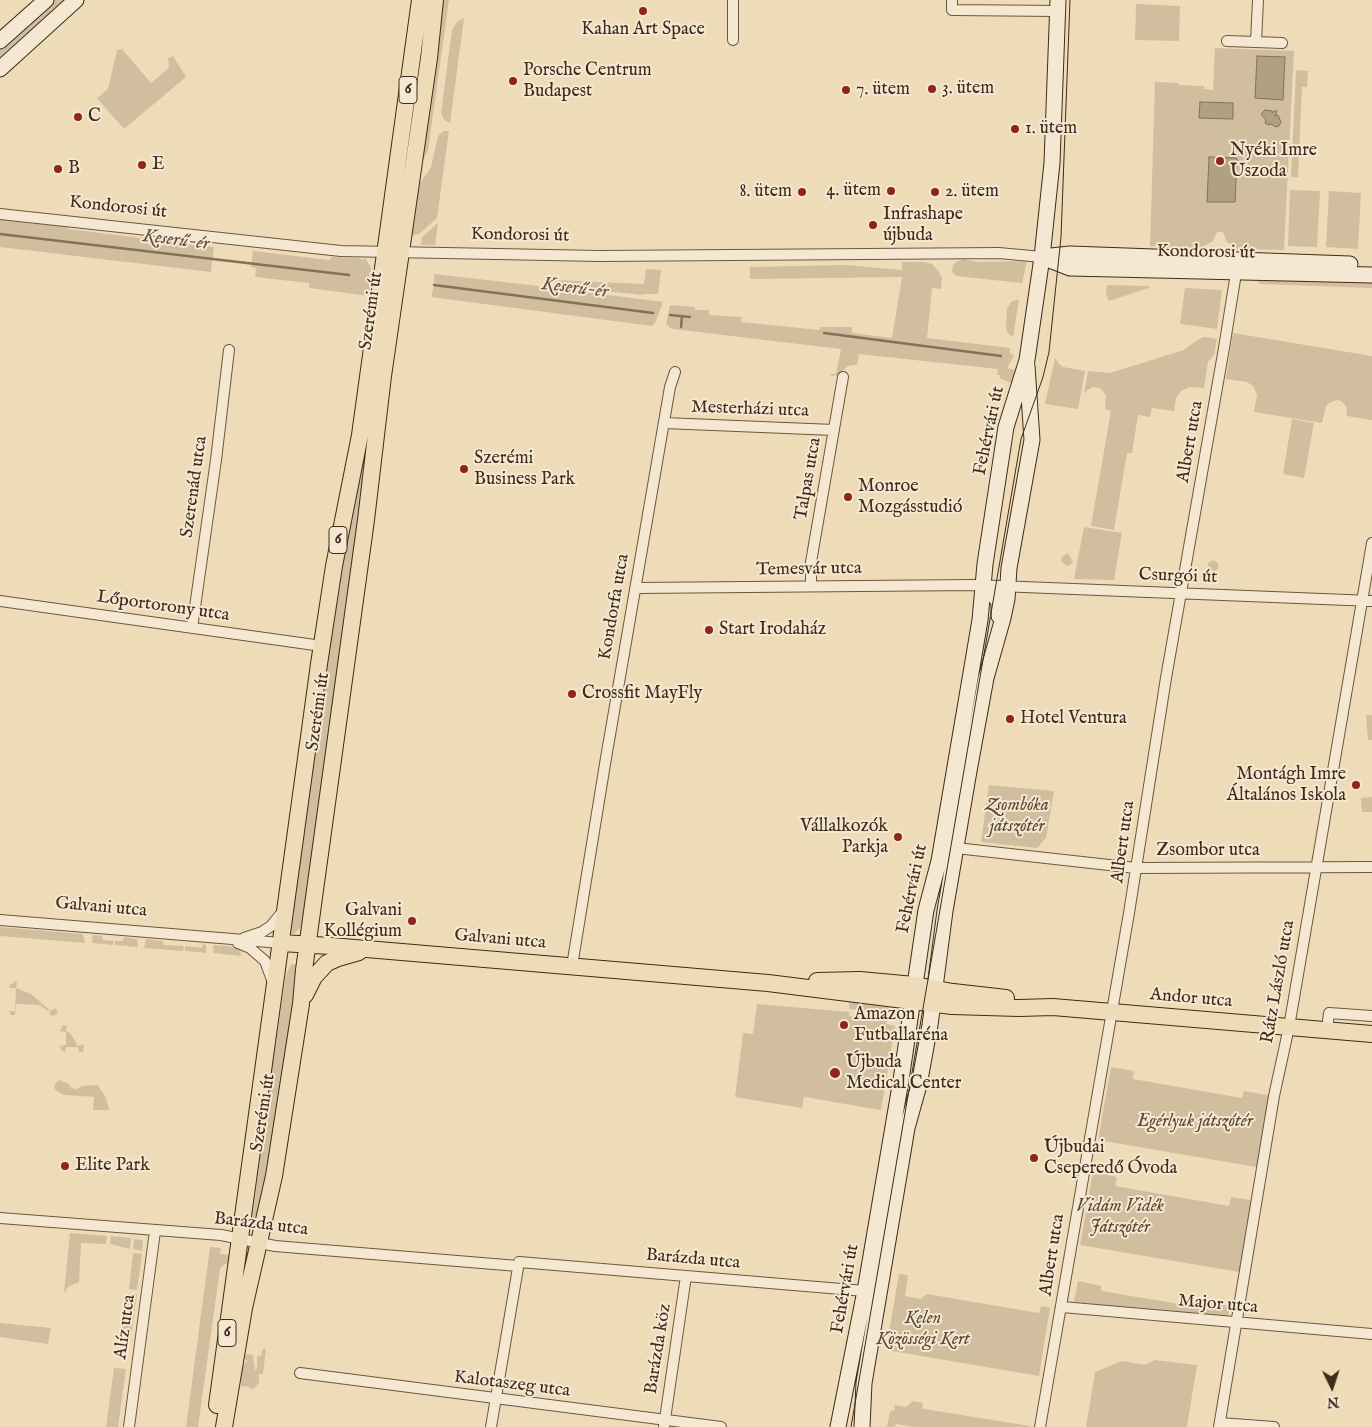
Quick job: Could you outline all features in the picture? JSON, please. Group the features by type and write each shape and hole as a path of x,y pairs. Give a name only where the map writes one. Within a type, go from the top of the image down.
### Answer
{"main road":[{"name":"Szerémi út","path":"224,1427 244,1308 274,1176 301,1004 307,944 363,540 384,367 393,252 420,0"},
{"name":"Szerémi út","path":"214,1427 273,994 338,541 360,435 428,68 434,0"},
{"name":"Galvani utca","path":"281,943 913,993"},
{"path":"301,1004 314,977 327,963 355,953 376,950"},
{"name":"Andor utca","path":"913,993 934,996 1020,999 1052,1007 1372,1034"}],"street":[{"path":"0,41 46,0"},
{"path":"0,70 76,0"},
{"path":"733,0 734,40"},
{"path":"952,0 952,10 1058,6"},
{"path":"1256,42 1258,0"},
{"name":"Fehérvári út","path":"838,1427 865,1291 901,1080 926,910 939,861 980,620 982,585 1006,427 1027,360 1042,257 1052,163 1058,6"},
{"path":"1227,41 1282,43"},
{"name":"Kondorosi út","path":"0,214 326,250 600,256 999,253 1042,257 1070,268 1372,265"},
{"name":"Kondorosi út","path":"1237,266 1372,275"},
{"name":"Albert utca","path":"1040,1427 1062,1307 1180,594 1237,266"},
{"name":"Szerenád utca","path":"192,628 216,460 229,350"},
{"name":"Fehérvári út","path":"862,1427 864,1383 907,1128 919,1085 934,996 945,910 986,678 1003,618 1009,568 1032,440 1027,360"},
{"name":"Kondorfa utca","path":"572,966 602,776 670,387 675,372"},
{"name":"Talpas utca","path":"811,586 812,562 843,377"},
{"name":"Mesterházi utca","path":"664,423 834,430"},
{"name":"Rátz László utca","path":"1220,1425 1274,1096 1289,1027 1316,867 1367,601 1372,543"},
{"path":"982,585 990,590 999,602 1000,609 995,643"},
{"name":"Csurgói út","path":"982,585 1367,601"},
{"name":"Temesvár utca","path":"636,588 982,585"},
{"name":"Lőportorony utca","path":"0,601 322,646"},
{"name":"Zsombor utca","path":"956,848 1136,868 1372,867"},
{"name":"Galvani utca","path":"228,939 245,938 262,932 276,921 286,906"},
{"name":"Galvani utca","path":"0,920 281,943"},
{"name":"Galvani utca","path":"228,939 245,945 265,961 271,974 273,994"},
{"path":"1327,1030 1329,1013 1372,1016"},
{"name":"Barázda utca","path":"0,1218 221,1236 274,1246 865,1291"},
{"name":"Alíz utca","path":"129,1427 156,1231"},
{"path":"491,1427 519,1264"},
{"name":"Barázda köz","path":"665,1424 686,1276"},
{"name":"Major utca","path":"1062,1307 1372,1334"},
{"name":"Kalotaszeg utca","path":"300,1373 665,1424 720,1427"},
{"path":"1220,1425 1274,1427"}],"green space":[{"path":"53,0 69,0 0,63 0,47"},
{"path":"442,0 449,0 428,150 424,159 421,160"},
{"path":"1136,4 1180,6 1179,41 1135,40"},
{"path":"464,18 450,123 444,120 441,113 452,30 457,22"},
{"name":"Nyéki Imre Uszoda","path":"1215,48 1294,51 1284,250 1238,249 1227,242 1223,232 1217,232 1213,241 1201,248 1160,247 1158,245 1150,247 1155,82 1204,86 1204,89 1213,90"},
{"path":"122,49 151,83 169,68 168,58 173,56 186,77 124,129 97,98 108,89 117,50"},
{"path":"1296,70 1308,71 1307,87 1302,87 1298,177 1291,177"},
{"path":"444,131 449,131 437,218 419,234 410,236 417,188 431,167 438,136"},
{"path":"1290,190 1320,191 1317,247 1288,246"},
{"path":"1329,191 1361,193 1358,249 1326,247"},
{"path":"0,218 68,225 68,229 214,247 211,272 0,247"},
{"path":"438,223 435,245 421,245 422,237"},
{"path":"253,251 329,260 332,257 358,258 363,260 365,258 371,268 369,296 309,288 309,283 255,277 256,268 251,267"},
{"path":"964,259 977,262 1027,261 1022,283 956,276 952,272 953,266 956,262"},
{"path":"902,262 932,264 942,278 941,289 932,288 927,338 1010,348 1010,353 1014,356 1007,368 1015,370 1011,383 997,375 998,369 859,354 857,365 848,366 838,375 832,376 829,374 836,374 841,349 673,329 666,325 670,305 695,307 695,310 709,310 709,315 742,317 741,322 820,330 820,327 852,327 852,333 892,338 902,277 750,279 750,267 845,265 902,270"},
{"path":"646,269 661,270 658,294 643,295 554,286 555,280 644,284"},
{"path":"434,274 663,302 652,326 431,297"},
{"path":"1255,279 1372,281 1372,288 1260,284"},
{"path":"1107,285 1149,286 1149,288 1109,301 1106,294"},
{"path":"1185,288 1222,290 1217,329 1180,324"},
{"path":"1019,299 1013,337 1006,328 1007,309 1011,302"},
{"path":"1233,333 1372,356 1372,420 1347,416 1346,406 1337,400 1326,406 1322,423 1254,412 1257,395 1253,386 1247,382 1226,379"},
{"path":"1204,337 1217,339 1214,355 1208,362 1204,388 1189,387 1181,391 1176,398 1174,411 1152,408 1150,417 1138,415 1132,453 1127,453 1114,530 1091,526 1111,411 1105,409 1106,395 1100,388 1092,387 1084,393 1088,371 1110,373 1184,350"},
{"path":"1055,358 1063,367 1085,371 1078,409 1045,404"},
{"path":"1292,419 1314,423 1304,478 1283,474"},
{"path":"359,468 363,468 361,504 304,923 295,933 288,937 339,565"},
{"path":"1084,527 1122,533 1114,580 1074,579"},
{"path":"1068,553 1073,562 1067,566 1061,560"},
{"path":"1213,560 1219,566 1213,572 1207,566"},
{"path":"1366,715 1372,715 1372,740 1368,740"},
{"name":"Zsombóka játszótér","path":"989,785 1054,791 1046,838 1037,848 981,842"},
{"path":"1372,797 1372,812 1362,812 1361,798"},
{"path":"0,927 83,934 85,943 0,936"},
{"path":"93,935 102,936 103,940 114,941 113,945 92,943"},
{"path":"124,937 137,939 138,947 115,945 115,941 123,941"},
{"path":"146,939 163,941 164,945 184,946 183,951 144,948"},
{"path":"203,944 206,945 206,953 185,951 185,946 202,948"},
{"path":"214,945 237,947 240,949 241,956 213,953"},
{"path":"291,964 299,965 259,1221 252,1220 260,1160 263,1105 274,1056 286,975"},
{"path":"15,981 17,982 16,988 10,988 9,986"},
{"path":"16,988 31,994 51,1011 56,1008 58,1014 51,1016 49,1010 45,1010 41,1005 16,1004 15,1015 11,1015 9,1011 15,1011"},
{"path":"849,999 889,1003 888,1012 849,1009"},
{"path":"757,1004 849,1012 849,1016 855,1017 856,1012 888,1015 886,1024 895,1026 881,1110 804,1097 802,1108 735,1097 743,1033 753,1034"},
{"path":"63,1025 67,1026 66,1031 70,1033 78,1046 84,1044 83,1052 79,1052 78,1047 66,1047 65,1052 61,1050 60,1046 66,1045 66,1032 60,1031"},
{"name":"Egérlyuk játszótér","path":"1111,1067 1134,1071 1133,1079 1242,1098 1244,1091 1274,1096 1262,1168 1098,1140"},
{"path":"59,1080 69,1084 71,1088 77,1089 82,1086 98,1085 106,1098 109,1110 93,1110 94,1097 65,1095 58,1092 54,1088"},
{"name":"Vidám Vidék Játszótér","path":"1093,1172 1117,1177 1115,1186 1229,1206 1231,1197 1257,1201 1245,1273 1080,1245"},
{"path":"70,1233 107,1236 106,1244 81,1243 79,1282 68,1287 64,1292"},
{"path":"111,1236 131,1238 130,1249 110,1244"},
{"path":"134,1239 143,1240 142,1251 133,1249"},
{"path":"210,1247 221,1248 220,1254 232,1255 232,1260 220,1269 198,1427 186,1427"},
{"path":"133,1253 142,1254 137,1290 129,1289"},
{"name":"Kelen Közösségi Kert","path":"899,1274 908,1275 905,1296 921,1299 927,1294 1039,1313 1041,1306 1050,1308 1039,1376 886,1350"},
{"path":"1078,1281 1101,1286 1101,1291 1209,1309 1210,1303 1230,1306 1228,1318 1074,1302"},
{"path":"131,1293 137,1294 131,1336 121,1337 127,1296"},
{"path":"0,1323 51,1328 48,1344 0,1337"},
{"path":"263,1349 266,1349 263,1374 259,1374 259,1383 251,1389 248,1386 241,1387 241,1367 247,1361 244,1357 247,1354 253,1355 255,1371 257,1368 257,1356 261,1356"},
{"path":"1155,1360 1197,1365 1187,1427 1086,1427 1095,1372 1122,1361 1145,1365"},
{"path":"114,1368 126,1369 118,1427 106,1427"},
{"path":"913,1401 923,1403 922,1409 1030,1427 914,1427 896,1424 895,1427 887,1427 890,1411 895,1410 894,1405 906,1407"}],"shaded area":[{"path":"1257,56 1285,57 1283,100 1255,98"},
{"path":"1200,102 1233,103 1233,119 1199,118"},
{"path":"1265,110 1272,111 1272,113 1277,111 1275,116 1278,115 1281,122 1279,126 1276,127 1265,123 1266,120 1261,114"},
{"path":"1209,157 1237,158 1235,202 1207,202"}],"waterway":[{"name":"Keserű-ér","path":"0,234 349,275"},
{"name":"Keserű-ér","path":"434,285 653,313"},
{"name":"Keserű-ér","path":"670,315 690,317"},
{"path":"681,327 682,316"},
{"name":"Keserű-ér","path":"824,333 1001,356"}],"tram line":[{"path":"851,1427 1021,439 1043,377 1049,352 1061,237 1070,0"}],"place":[{"name":"Kahan Art Space","path":"643,11"},
{"name":"Porsche Centrum Budapest","path":"513,81"},
{"name":"3. ütem","path":"932,89"},
{"name":"7. ütem","path":"846,90"},
{"name":"C","path":"78,117"},
{"name":"1. ütem","path":"1015,129"},
{"name":"Nyéki Imre Uszoda","path":"1220,161"},
{"name":"E","path":"142,165"},
{"name":"B","path":"58,169"},
{"name":"4. ütem","path":"891,191"},
{"name":"8. ütem","path":"802,192"},
{"name":"2. ütem","path":"935,192"},
{"name":"Infrashape újbuda","path":"873,225"},
{"name":"Szerémi Business Park","path":"464,469"},
{"name":"Monroe Mozgásstudió","path":"848,497"},
{"name":"Start Irodaház","path":"709,630"},
{"name":"Crossfit MayFly","path":"572,694"},
{"name":"Hotel Ventura","path":"1010,719"},
{"name":"Montágh Imre Általános Iskola","path":"1356,785"},
{"name":"Vállalkozók Parkja","path":"898,837"},
{"name":"Galvani Kollégium","path":"412,921"},
{"name":"Amazon Futballaréna","path":"844,1025"},
{"name":"Újbuda Medical Center","path":"835,1073"},
{"name":"Újbudai Cseperedő Óvoda","path":"1034,1158"},
{"name":"Elite Park","path":"65,1166"}]}
